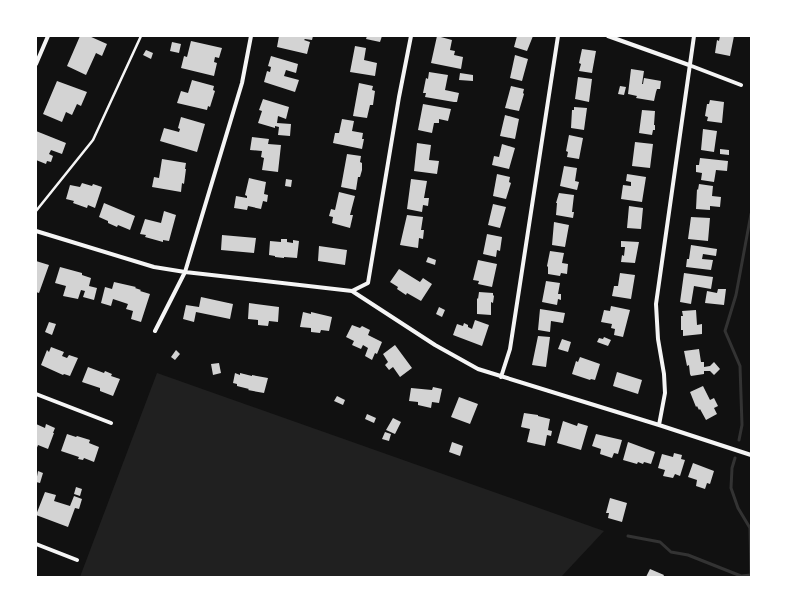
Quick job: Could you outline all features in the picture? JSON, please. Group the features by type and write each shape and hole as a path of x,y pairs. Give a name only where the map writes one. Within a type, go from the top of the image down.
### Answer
{"street":[{"path":"36,64 48,36"},
{"path":"155,331 185,272 242,83 251,36"},
{"path":"352,291 368,283 399,97 411,36"},
{"path":"501,377 510,349 558,36"},
{"path":"608,36 741,85"},
{"path":"659,425 665,393 664,374 658,339 656,304 694,36"},
{"path":"36,231 154,267 185,272 352,291 457,358 478,369 751,455"},
{"path":"36,394 111,424"},
{"path":"36,544 77,560"}],"lane":[{"path":"36,210 93,140 141,36"}],"shaded area":[{"path":"157,373 604,531 561,577 80,577"}],"building":[{"path":"80,36 89,36 107,44 102,56 96,53 86,75 67,66"},
{"path":"279,36 313,36 312,40 304,40 310,42 307,54 277,47"},
{"path":"367,36 382,36 380,42 366,39"},
{"path":"437,36 452,40 450,50 455,51 454,55 463,57 461,69 431,63"},
{"path":"517,36 533,36 527,51 514,47"},
{"path":"720,36 734,36 730,56 715,53 717,40 719,41"},
{"path":"191,41 222,48 219,58 215,57 214,62 217,63 214,76 181,68 184,56 187,57"},
{"path":"172,42 181,44 179,53 170,51"},
{"path":"355,46 366,48 364,60 377,63 375,76 350,72"},
{"path":"582,49 596,51 592,73 579,71"},
{"path":"146,50 153,53 151,59 143,55"},
{"path":"515,55 528,59 522,81 510,78"},
{"path":"271,56 298,64 296,73 286,70 284,76 299,80 295,92 264,82 267,71 270,72 271,67 268,66"},
{"path":"631,69 644,71 642,84 644,78 661,81 660,89 657,89 654,101 636,98 637,96 628,94"},
{"path":"429,72 448,75 445,90 459,93 457,102 425,97 426,93 423,93 426,78 428,79"},
{"path":"460,73 473,75 473,81 459,80"},
{"path":"578,77 592,79 589,102 575,99"},
{"path":"192,80 214,86 213,90 215,91 210,107 208,106 207,110 177,103 181,91 188,93"},
{"path":"57,81 87,92 81,106 77,104 72,115 66,112 62,122 43,114"},
{"path":"359,83 373,86 372,90 375,91 373,105 370,105 367,118 353,116"},
{"path":"511,86 524,89 519,111 505,108"},
{"path":"620,86 626,87 624,95 618,94"},
{"path":"263,99 289,107 286,119 278,116 277,123 291,124 290,136 278,135 279,127 275,126 275,128 258,123 262,111 259,110"},
{"path":"710,100 724,102 722,123 707,121 708,117 705,116 707,104 709,104"},
{"path":"423,104 451,109 448,121 439,119 439,123 434,123 432,133 418,130"},
{"path":"574,107 587,108 584,130 571,128 572,110 574,110"},
{"path":"642,110 655,111 655,130 653,130 652,135 639,133"},
{"path":"505,115 519,119 515,139 500,136"},
{"path":"181,117 205,124 197,152 160,141 164,128 179,132 180,129 178,128"},
{"path":"342,119 354,121 352,131 363,133 362,139 364,139 362,149 333,143 335,133 339,133"},
{"path":"703,129 717,131 714,152 701,150"},
{"path":"36,131 66,143 62,154 51,150 49,154 53,156 51,162 47,161 46,164 36,160"},
{"path":"569,135 583,138 579,159 567,157 568,152 566,151"},
{"path":"252,137 269,139 268,144 281,145 278,172 262,170 264,158 261,157 262,151 250,150"},
{"path":"635,142 653,144 650,168 632,166"},
{"path":"417,143 431,145 429,160 439,161 437,174 414,171"},
{"path":"502,144 515,148 509,169 492,165 494,156 499,157"},
{"path":"720,149 729,150 729,155 720,154"},
{"path":"347,154 361,156 360,162 362,163 362,170 360,177 358,177 356,190 341,187"},
{"path":"700,158 728,161 727,171 716,170 714,182 701,180 702,173 696,172 696,165 699,165"},
{"path":"162,159 186,163 184,184 182,183 181,192 152,187 154,177 159,178"},
{"path":"564,166 577,168 575,181 579,182 577,190 560,186"},
{"path":"497,174 510,177 509,182 511,183 506,199 493,196"},
{"path":"627,174 646,177 642,202 621,199 623,185 631,186 631,182 626,181"},
{"path":"249,178 266,182 264,194 268,195 267,202 263,201 261,209 248,206 247,210 234,208 236,196 247,198 245,195"},
{"path":"286,179 292,180 291,187 285,186"},
{"path":"411,179 427,181 424,198 429,198 428,206 423,205 422,212 407,209"},
{"path":"82,183 102,187 95,208 88,205 87,208 73,203 74,201 66,199 70,185 80,187"},
{"path":"699,184 713,186 712,196 721,197 720,207 710,206 710,210 696,209 697,189 698,190"},
{"path":"339,192 355,196 350,215 353,215 350,228 332,223 333,217 329,216 331,209 335,210"},
{"path":"559,193 574,195 572,212 574,212 573,218 556,215 556,203"},
{"path":"104,203 135,216 130,230 118,225 117,227 99,217"},
{"path":"493,204 506,207 500,228 488,225"},
{"path":"629,206 643,208 641,229 627,228"},
{"path":"164,211 176,215 169,241 163,240 163,242 140,234 145,219 161,223"},
{"path":"407,215 423,217 421,230 424,230 423,239 419,238 418,248 400,245"},
{"path":"691,217 710,218 708,241 688,239"},
{"path":"554,222 569,225 565,247 552,245"},
{"path":"487,234 502,237 500,251 497,250 496,257 483,254"},
{"path":"222,235 256,238 254,253 221,250"},
{"path":"281,239 287,239 287,242 293,243 293,240 299,241 297,258 284,258 269,255 270,241 281,242"},
{"path":"621,241 639,242 635,263 621,262 622,255 624,256 625,247 621,247"},
{"path":"691,245 717,249 716,256 703,254 702,259 713,260 711,270 686,267"},
{"path":"319,246 347,250 345,265 318,261"},
{"path":"550,251 564,253 562,263 568,264 567,274 561,273 560,276 548,274 547,266"},
{"path":"428,257 436,260 435,265 426,262"},
{"path":"478,260 497,264 492,287 478,284 479,281 473,280"},
{"path":"36,261 49,265 39,293 36,292"},
{"path":"60,267 82,273 82,275 91,278 89,286 97,288 94,300 83,297 85,291 81,290 78,299 63,296 66,286 55,283"},
{"path":"399,269 420,282 423,278 432,284 421,301 407,293 406,295 390,282"},
{"path":"620,273 635,275 631,299 612,296 614,286 618,286"},
{"path":"684,273 713,277 711,289 694,286 691,304 680,302"},
{"path":"546,281 560,283 558,294 561,294 561,300 558,299 557,305 542,302"},
{"path":"114,282 136,287 135,288 141,290 140,291 150,294 141,322 131,319 133,311 126,309 128,304 113,299 111,306 101,303 105,287 112,289"},
{"path":"718,289 726,289 724,305 705,303 707,291 717,293"},
{"path":"479,292 493,293 494,296 493,303 491,302 491,315 477,314 477,298 478,299"},
{"path":"201,297 233,304 230,319 196,312 194,322 183,319 186,305 199,307"},
{"path":"249,303 279,307 278,322 269,321 268,326 258,325 258,320 248,319"},
{"path":"611,306 630,310 623,337 614,335 615,329 611,328 612,324 601,322 604,310 610,311"},
{"path":"439,307 445,310 442,317 436,314"},
{"path":"540,309 565,313 563,323 551,321 550,332 538,330"},
{"path":"696,310 697,325 702,324 702,334 683,336 683,330 681,330 681,316 683,316 682,311"},
{"path":"303,312 311,314 311,312 332,317 329,331 321,330 320,333 311,332 311,328 300,327"},
{"path":"475,320 489,325 482,346 453,335 457,324 463,326 464,323 472,329"},
{"path":"49,322 56,324 52,335 45,332"},
{"path":"352,325 360,328 362,326 370,330 368,335 382,342 377,354 375,353 372,360 365,356 368,348 363,345 361,349 352,345 354,341 346,337"},
{"path":"538,336 550,337 546,367 532,365"},
{"path":"604,337 611,340 608,346 597,342 599,338 603,339"},
{"path":"562,339 571,342 568,352 558,349"},
{"path":"395,345 412,368 400,377 393,367 389,370 385,365 388,362 383,354"},
{"path":"51,347 64,352 62,356 67,358 69,355 78,358 70,376 63,375 41,365 47,350 49,352"},
{"path":"699,349 701,362 704,362 704,367 710,366 714,362 720,369 714,375 710,371 704,371 704,374 691,376 684,351"},
{"path":"176,350 180,354 175,360 171,357"},
{"path":"580,357 600,364 595,380 590,380 572,374 576,361 578,362"},
{"path":"219,363 221,373 213,375 211,364"},
{"path":"88,367 104,373 105,371 112,374 111,376 120,379 113,396 100,391 100,388 82,382"},
{"path":"617,372 642,380 638,394 613,386"},
{"path":"235,373 240,375 240,373 268,378 264,393 237,386 237,384 233,383"},
{"path":"703,386 710,400 714,398 718,406 714,408 717,414 706,420 700,409 699,410 697,406 696,407 690,392"},
{"path":"433,387 442,389 439,403 432,402 431,408 418,405 418,402 409,401 411,388 432,390"},
{"path":"337,396 345,400 343,405 334,401"},
{"path":"459,397 478,404 470,424 451,417"},
{"path":"524,413 550,419 548,430 552,431 551,436 547,435 545,446 527,442 530,429 521,427"},
{"path":"367,414 376,418 374,423 365,419"},
{"path":"393,418 401,422 395,434 386,430"},
{"path":"563,421 577,426 578,423 588,426 581,450 557,443"},
{"path":"36,424 45,428 46,424 55,428 48,449 38,445 36,450"},
{"path":"385,432 391,434 389,441 382,439"},
{"path":"67,434 90,440 89,443 99,447 94,462 84,458 83,460 78,459 79,457 61,451"},
{"path":"596,434 622,440 618,454 614,453 612,458 600,454 601,449 592,446"},
{"path":"452,442 463,446 460,456 449,452"},
{"path":"628,442 655,452 651,464 644,462 643,464 638,462 637,464 623,460"},
{"path":"674,453 682,455 681,459 685,460 680,476 675,474 673,478 663,476 665,470 658,468 662,454 673,457"},
{"path":"693,463 714,471 710,484 707,483 705,489 696,486 697,480 688,477"},
{"path":"38,471 43,473 40,483 36,482"},
{"path":"76,487 82,489 80,496 74,494"},
{"path":"45,492 56,495 54,501 70,506 74,496 82,499 79,509 75,508 68,527 36,515"},
{"path":"610,498 627,503 622,522 608,518 609,513 606,513"},
{"path":"650,569 664,575 663,577 646,577"}],"waterway":[{"path":"739,440 742,425 740,366 725,331 736,295 751,214"},
{"path":"735,458 732,468 731,488 738,508 750,528 751,575"},
{"path":"628,536 660,542 671,552 688,555 741,576 751,575"}]}
